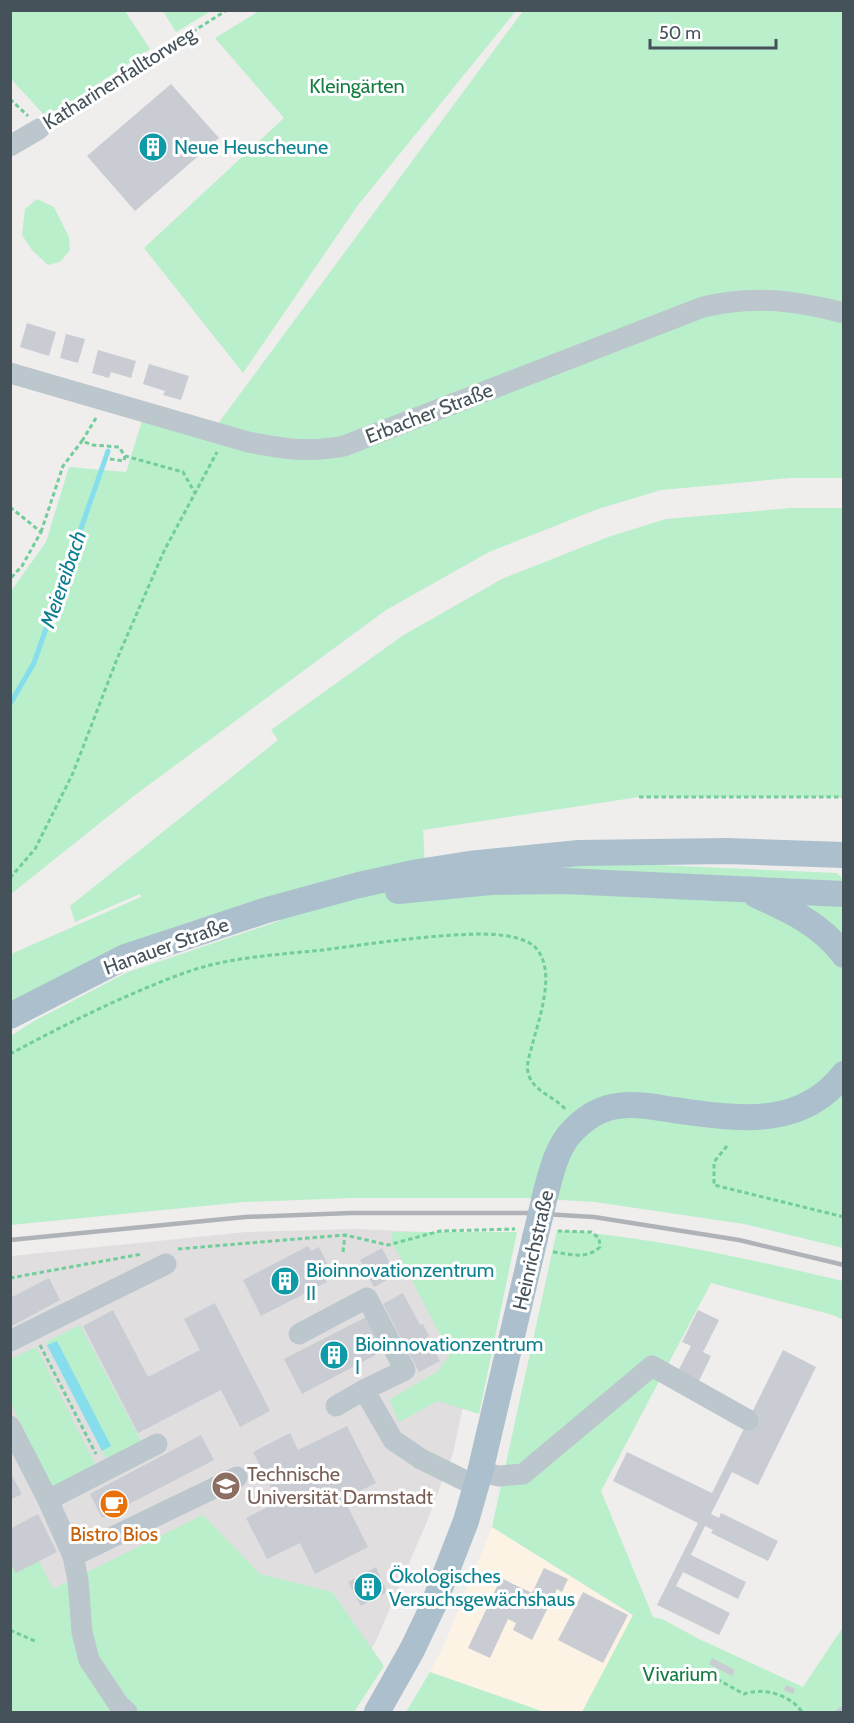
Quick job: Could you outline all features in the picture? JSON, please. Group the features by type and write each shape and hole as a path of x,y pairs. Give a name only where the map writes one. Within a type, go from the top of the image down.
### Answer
{"main road":[{"path":"294,903 418,872 469,864 579,853 728,851 843,855"},
{"path":"294,903 491,882 565,881 843,894"},
{"path":"729,888 750,893 798,915 825,934 843,955"},
{"name":"Hanauer Straße","path":"10,1016 125,957 294,903"},
{"name":"Heinrichstraße","path":"377,1713 433,1606 466,1521 538,1237 546,1192 561,1149 579,1125 602,1110 617,1106 638,1105 745,1119 777,1115 811,1103 835,1085 843,1074"}],"street":[{"name":"Katharinenfalltorweg","path":"10,146 39,129"},
{"name":"Erbacher Straße","path":"10,373 224,436 287,450 306,451 344,446 677,317 727,302 751,299 775,300 843,313"},
{"path":"10,1341 170,1257"},
{"path":"299,1334 367,1298 405,1370 336,1406"},
{"path":"364,1390 393,1440 421,1459 478,1479 523,1474 652,1366 748,1420"},
{"path":"10,1426 48,1500 73,1556 78,1580 82,1632 88,1660 127,1713"},
{"path":"48,1500 158,1444"},
{"path":"73,1556 237,1477"}],"path":[{"name":"Katharinenfalltorweg","path":"39,129 227,10"},
{"path":"10,579 22,566 41,532 63,466 82,441 106,401"},
{"path":"10,878 35,849 73,773 117,659 164,551 224,436"},
{"path":"82,441 93,445 118,447 125,456 183,472 195,493"},
{"path":"110,459 124,461 125,456"},
{"path":"10,507 41,532"},
{"path":"639,797 843,797"},
{"path":"10,1054 117,1002 184,973 205,967 240,959 388,942 483,934 500,936 528,942 542,957 546,972 545,990 528,1060 528,1072 533,1083 563,1106 579,1125"},
{"path":"727,1146 714,1162 714,1185 843,1217"},
{"path":"170,1257 345,1235 388,1245 440,1231 538,1237 591,1232 599,1238 600,1247 592,1254 584,1256 538,1237"},
{"path":"343,1252 345,1235"},
{"path":"10,1278 142,1254"},
{"path":"32,1330 105,1470"},
{"path":"10,1630 37,1642"},
{"path":"704,1672 744,1694 755,1690 779,1696 798,1706 802,1713"}],"shaded area":[{"name":"Technische Universität Darmstadt","path":"355,1229 500,1235 453,1453 428,1519 376,1641 333,1712 11,1609 11,1256 246,1232"},
{"path":"492,1527 633,1616 582,1712 544,1712 430,1672 445,1643"}],"green space":[{"name":"Kleingärten","path":"261,10 516,11 358,205 243,373 144,248 284,118 215,38"},
{"path":"10,11 125,11 150,49 47,118 11,79"},
{"path":"163,11 211,11 176,32"},
{"path":"523,11 843,11 843,478 790,478 661,490 598,509 489,552 386,610 135,795 11,894 11,591 46,542 69,467 126,472 142,421 206,440"},
{"path":"37,199 54,207 69,237 70,250 60,262 48,265 32,250 22,235 25,209"},
{"path":"791,508 843,508 843,797 639,797 423,830 425,866 276,898 189,922 121,949 11,1004 11,954 141,897 140,894 75,922 70,906 278,740 271,730 402,636 502,579 608,537 666,519"},
{"path":"613,863 837,873 842,878 841,882 415,879"},
{"path":"565,881 756,903 795,921 839,961 843,971 843,1248 744,1224 595,1202 528,1198 351,1198 244,1202 11,1225 11,1036 34,1021 128,972 279,921 294,903 418,889"},
{"path":"791,900 843,903 842,937"},
{"name":"Vivarium","path":"557,1230 665,1243 843,1281 843,1320 833,1315 711,1283 601,1491 653,1617 662,1619 699,1639 803,1687 843,1627 843,1712 582,1712 633,1615 492,1527"},
{"path":"392,1232 517,1232 479,1414 438,1401 399,1422 389,1400 438,1371 450,1354 391,1240"},
{"path":"80,1325 142,1443 107,1462 102,1451 110,1446 57,1341 47,1345 46,1342"},
{"path":"36,1347 96,1466 51,1488 11,1403 11,1359"},
{"path":"203,1515 260,1574 332,1592 384,1666 354,1712 11,1712 10,1562 39,1561 53,1589"},
{"path":"430,1672 544,1712 406,1712"}],"water":[{"path":"57,1341 111,1446 102,1451 47,1345"}],"building":[{"name":"Neue Heuscheune","path":"171,84 219,138 135,211 87,156"},
{"path":"27,323 56,332 49,356 20,347"},
{"path":"66,334 85,339 78,363 60,358"},
{"path":"98,350 136,361 131,378 111,372 109,378 92,373"},
{"path":"149,364 189,376 181,400 163,395 165,391 143,384"},
{"name":"Bioinnovationzentrum II","path":"308,1246 311,1251 319,1247 332,1273 324,1277 327,1282 261,1316 243,1280"},
{"path":"382,1248 396,1275 374,1287 369,1278 372,1276 368,1268 365,1269 360,1260"},
{"path":"49,1278 60,1300 10,1327 10,1298"},
{"path":"403,1293 420,1325 423,1324 440,1361 419,1372 383,1304"},
{"path":"215,1303 270,1411 240,1427 221,1390 138,1433 83,1326 113,1310 148,1377 200,1350 184,1319"},
{"path":"698,1310 719,1320 703,1352 711,1356 698,1383 677,1373 691,1346 682,1342"},
{"name":"Bioinnovationzentrum I","path":"366,1317 383,1351 302,1394 284,1359"},
{"path":"783,1350 816,1367 758,1485 732,1472 711,1514 719,1518 721,1513 778,1541 768,1561 711,1533 713,1530 705,1526 691,1555 746,1582 738,1599 683,1572 676,1586 730,1613 719,1635 657,1605 698,1523 613,1481 627,1452 712,1493"},
{"path":"347,1426 376,1483 344,1499 368,1547 315,1574 300,1543 267,1559 246,1518 278,1502 253,1452 290,1433 298,1450"},
{"path":"201,1435 214,1460 102,1518 90,1494"},
{"path":"10,1472 22,1494 10,1500"},
{"path":"38,1514 57,1552 16,1573 10,1562 10,1529"},
{"name":"Ökologisches Versuchsgewächshaus","path":"376,1567 387,1592 361,1606 348,1582"},
{"path":"544,1568 568,1579 562,1592 557,1589 532,1640 513,1630 516,1623 508,1619 490,1658 468,1648 501,1578 532,1593"},
{"path":"583,1592 628,1615 603,1663 558,1640"},
{"path":"712,1658 735,1670 732,1676 709,1664"},
{"path":"786,1685 795,1689 793,1694 784,1690"},
{"path":"844,1704 844,1712 834,1712"}],"waterway":[{"name":"Meiereibach","path":"10,704 34,663 108,451"}],"railway":[{"path":"10,1240 245,1217 351,1213 527,1213 594,1217 739,1240 844,1265"}],"place":[{"name":"Neue Heuscheune","path":"153,147"},
{"name":"Bioinnovationzentrum II","path":"285,1281"},
{"name":"Bioinnovationzentrum I","path":"334,1355"},
{"name":"Technische Universität Darmstadt","path":"226,1486"},
{"name":"Bistro Bios","path":"114,1504"},
{"name":"Ökologisches Versuchsgewächshaus","path":"368,1587"}]}
